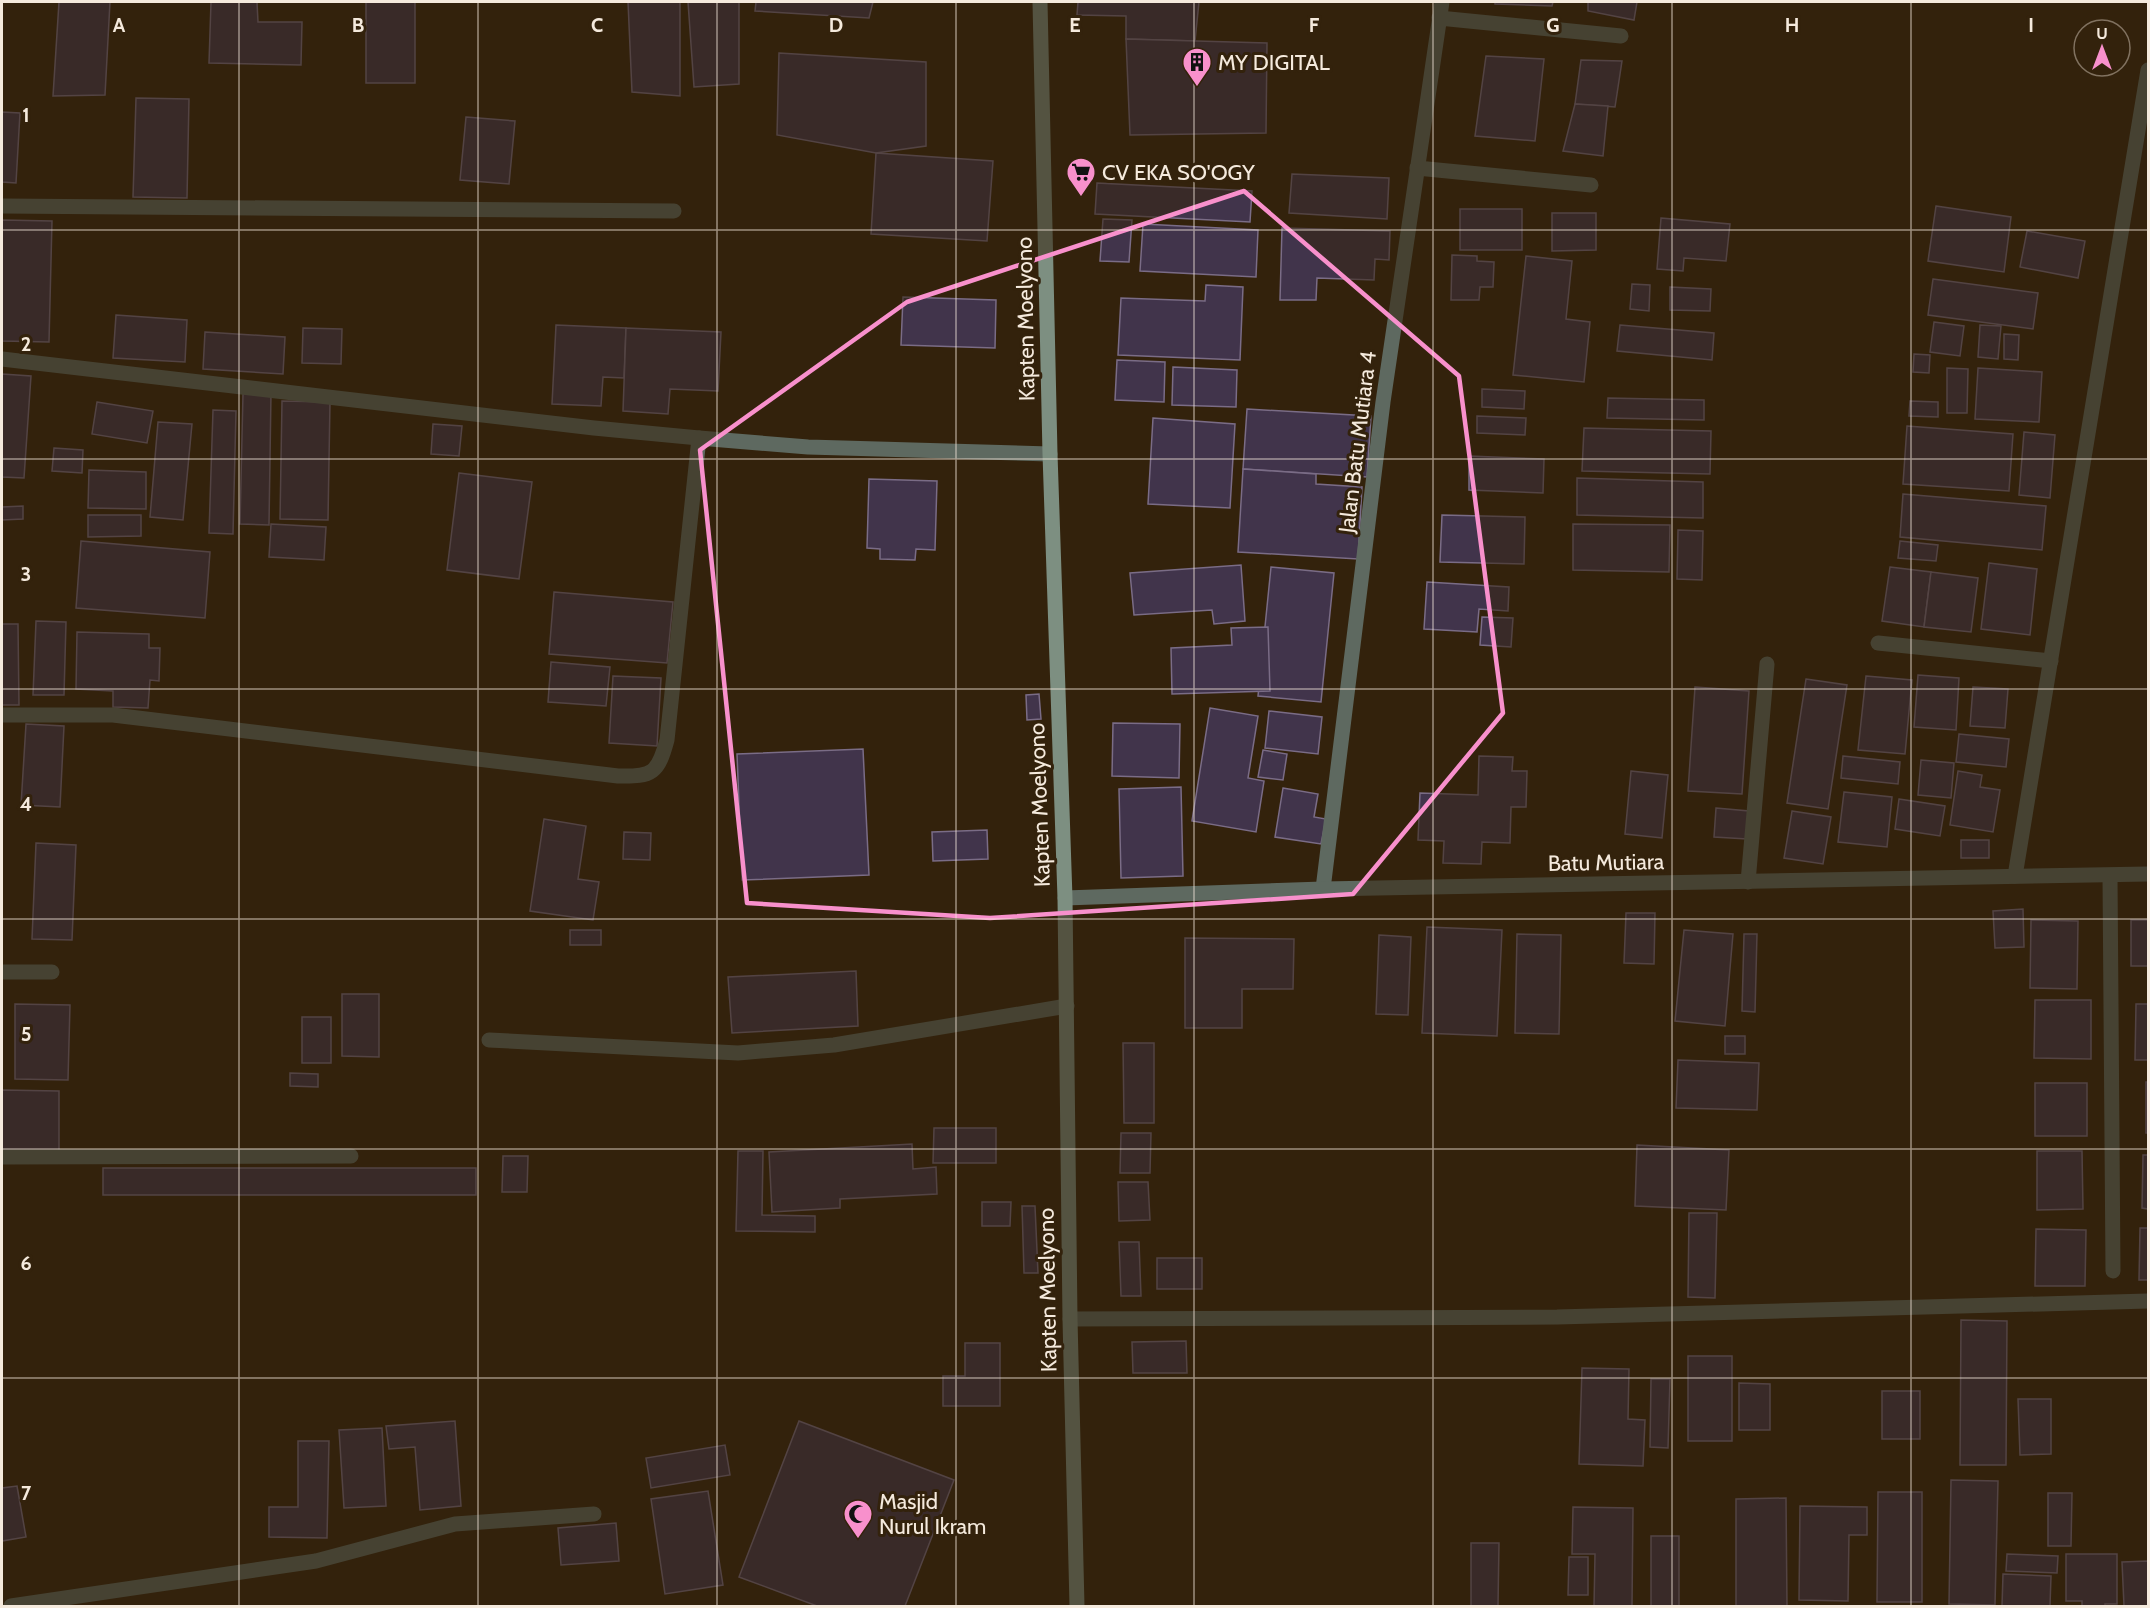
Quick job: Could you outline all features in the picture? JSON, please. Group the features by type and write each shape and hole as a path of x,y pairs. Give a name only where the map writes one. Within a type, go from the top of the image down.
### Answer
{"street":[{"name":"Kapten Moelyono","path":"1040,2 1050,454 1065,898 1070,1319 1077,1606"},
{"name":"Jalan Batu Mutiara 4","path":"1323,889 1383,402 1442,2"},
{"path":"1439,18 1621,36"},
{"path":"2015,876 2148,70"},
{"path":"1417,168 1591,184"},
{"path":"2,206 674,211"},
{"path":"2,359 594,428 699,438 808,447 1050,454"},
{"path":"2,715 113,715 618,776 633,776 654,771 661,763 668,740 699,438"},
{"path":"1878,643 2051,661"},
{"path":"1748,882 1767,664"},
{"name":"Batu Mutiara","path":"1065,898 1323,889 2148,874"},
{"path":"2110,876 2113,1271"},
{"path":"2,972 52,972"},
{"path":"489,1040 738,1053 834,1045 1067,1006"},
{"path":"2,1157 351,1156"},
{"path":"1070,1319 1356,1320 1557,1317 2148,1301"},
{"path":"11,1606 316,1561 455,1524 594,1514"}],"highlighted area":[{"path":"1244,191 1459,376 1503,713 1353,894 990,918 747,903 700,450 907,302"}],"building":[{"path":"59,2 110,2 105,95 53,96"},
{"path":"211,2 257,2 258,22 302,22 301,65 209,63"},
{"path":"366,2 415,2 415,83 366,83"},
{"path":"628,2 680,2 680,96 632,92"},
{"path":"688,2 739,2 739,84 694,87"},
{"path":"756,2 873,2 869,18 755,11"},
{"path":"1078,2 1199,2 1195,41 1126,39 1126,16 1077,15"},
{"path":"1495,2 1553,2 1552,6 1495,4"},
{"path":"1588,2 1637,2 1634,20 1588,11"},
{"name":"MY DIGITAL","path":"1126,39 1267,43 1266,133 1130,135"},
{"path":"779,53 926,62 926,146 876,153 777,135"},
{"path":"1486,56 1544,59 1535,141 1475,136"},
{"path":"1581,60 1622,61 1615,107 1575,104"},
{"path":"136,98 189,99 187,198 133,197"},
{"path":"1575,104 1608,106 1603,156 1563,151"},
{"path":"2,112 20,113 16,183 2,182"},
{"path":"466,117 515,121 509,184 460,180"},
{"path":"876,153 993,161 987,241 871,234"},
{"path":"1292,174 1389,178 1387,219 1289,213"},
{"path":"1097,183 1252,191 1250,222 1095,214"},
{"path":"1936,206 2011,217 2004,272 1928,261"},
{"path":"1460,209 1522,209 1522,250 1460,250"},
{"path":"1552,213 1596,213 1596,250 1552,251"},
{"path":"1661,218 1730,224 1726,261 1684,258 1683,271 1657,269"},
{"path":"1103,219 1132,220 1129,262 1100,261"},
{"path":"2,220 52,221 49,342 2,341"},
{"path":"1143,224 1258,230 1256,277 1140,271"},
{"path":"1282,228 1390,231 1389,260 1375,259 1374,280 1317,278 1316,300 1280,300"},
{"path":"2027,231 2085,241 2078,278 2020,267"},
{"path":"1452,255 1477,256 1477,261 1494,262 1493,287 1480,287 1479,300 1451,300"},
{"path":"1526,256 1572,261 1566,319 1590,322 1584,382 1513,375"},
{"path":"1933,279 2038,293 2033,329 1928,315"},
{"path":"1632,284 1650,285 1649,311 1630,309"},
{"path":"1206,285 1243,287 1240,360 1118,355 1121,298 1205,301"},
{"path":"1670,287 1711,289 1710,311 1670,310"},
{"path":"903,297 996,300 995,348 901,345"},
{"path":"116,315 187,320 185,362 113,358"},
{"path":"1934,322 1964,326 1960,356 1930,352"},
{"path":"556,325 626,328 624,378 603,377 601,406 552,404"},
{"path":"1620,325 1714,333 1712,360 1617,351"},
{"path":"1980,325 2001,326 1998,359 1978,357"},
{"path":"303,328 342,329 341,364 302,363"},
{"path":"626,328 721,332 718,391 670,389 668,414 623,411"},
{"path":"205,332 285,337 283,374 203,369"},
{"path":"2004,334 2019,335 2018,360 2004,359"},
{"path":"1914,354 1930,355 1929,373 1913,372"},
{"path":"1117,360 1165,362 1164,402 1115,400"},
{"path":"1173,367 1237,370 1236,407 1172,405"},
{"path":"1947,368 1968,369 1967,413 1947,413"},
{"path":"1978,368 2042,372 2039,422 1975,419"},
{"path":"2,374 31,376 24,478 2,477"},
{"path":"1482,389 1525,391 1524,409 1482,407"},
{"path":"243,393 271,393 269,525 240,524"},
{"path":"1608,398 1704,400 1704,420 1607,418"},
{"path":"282,401 330,402 328,520 280,519"},
{"path":"1910,401 1938,402 1938,417 1909,416"},
{"path":"97,402 153,411 147,443 92,434"},
{"path":"1247,409 1371,416 1367,477 1243,469"},
{"path":"213,410 236,411 233,534 209,533"},
{"path":"1477,416 1526,418 1525,435 1477,433"},
{"path":"1153,418 1235,424 1230,508 1148,504"},
{"path":"158,422 192,424 183,520 150,517"},
{"path":"433,424 462,426 459,456 431,454"},
{"path":"1907,426 2013,434 2009,491 1903,484"},
{"path":"1584,428 1711,431 1710,474 1582,471"},
{"path":"2024,432 2055,435 2050,498 2019,495"},
{"path":"54,448 83,450 82,473 52,471"},
{"path":"1469,456 1544,459 1543,493 1469,490"},
{"path":"1243,469 1316,474 1316,484 1362,487 1358,559 1238,552"},
{"path":"89,470 146,472 146,509 88,508"},
{"path":"459,473 532,482 519,579 447,570"},
{"path":"1577,478 1703,482 1703,518 1577,515"},
{"path":"869,479 937,481 935,550 916,549 915,560 880,559 880,549 867,548"},
{"path":"1903,494 2046,506 2042,550 1900,537"},
{"path":"23,506 23,519 2,520 2,507"},
{"path":"88,515 141,515 141,536 88,537"},
{"path":"1442,515 1525,517 1524,564 1440,562"},
{"path":"271,524 326,527 324,560 269,557"},
{"path":"1573,524 1670,525 1669,572 1573,570"},
{"path":"1678,530 1703,531 1702,580 1677,579"},
{"path":"81,541 210,552 205,618 76,608"},
{"path":"1900,541 1938,545 1936,561 1898,558"},
{"path":"1989,563 2037,569 2030,635 1981,629"},
{"path":"1241,565 1245,621 1214,624 1212,610 1134,615 1130,573"},
{"path":"1271,567 1334,573 1321,702 1258,696"},
{"path":"1890,567 1931,572 1924,627 1882,621"},
{"path":"1931,572 1978,578 1971,632 1924,627"},
{"path":"1427,582 1509,587 1508,611 1479,609 1477,632 1424,629"},
{"path":"554,592 673,602 667,663 549,654"},
{"path":"1482,617 1513,618 1511,647 1480,645"},
{"path":"36,621 66,622 64,695 33,695"},
{"path":"2,624 18,624 19,705 2,705"},
{"path":"1268,627 1270,691 1172,694 1171,648 1232,645 1231,628"},
{"path":"77,632 149,634 149,648 160,648 159,681 150,680 148,708 113,707 113,691 76,689"},
{"path":"551,662 610,667 606,706 548,702"},
{"path":"1918,675 1959,678 1956,730 1914,727"},
{"path":"613,676 661,678 657,746 609,743"},
{"path":"1866,676 1912,680 1905,754 1858,750"},
{"path":"1806,679 1847,685 1828,809 1787,803"},
{"path":"1695,687 1749,691 1742,794 1688,791"},
{"path":"1973,687 2008,689 2005,728 1970,726"},
{"path":"1039,694 1041,719 1027,720 1026,695"},
{"path":"1210,708 1258,716 1248,778 1264,781 1256,832 1192,821"},
{"path":"1269,711 1322,717 1318,754 1265,748"},
{"path":"1113,723 1180,724 1179,778 1112,776"},
{"path":"26,724 64,726 60,807 21,805"},
{"path":"1959,734 2009,739 2006,767 1956,762"},
{"path":"863,749 869,875 742,880 737,754"},
{"path":"1263,750 1287,754 1283,780 1258,777"},
{"path":"1479,756 1513,757 1512,771 1527,771 1526,807 1511,807 1510,843 1482,842 1481,864 1443,863 1444,841 1418,840 1420,793 1478,795"},
{"path":"1843,756 1900,762 1898,784 1841,778"},
{"path":"1921,760 1954,763 1951,798 1918,795"},
{"path":"1631,771 1668,775 1662,838 1625,834"},
{"path":"1958,771 1982,775 1980,787 2000,790 1993,832 1950,825"},
{"path":"1181,787 1183,876 1121,878 1119,789"},
{"path":"1283,788 1318,794 1314,817 1326,819 1321,844 1275,837"},
{"path":"1844,792 1892,797 1887,847 1838,842"},
{"path":"1899,799 1945,806 1940,836 1895,829"},
{"path":"1716,808 1749,811 1747,839 1714,837"},
{"path":"1792,811 1831,817 1823,864 1784,858"},
{"path":"544,819 586,826 578,879 599,882 593,920 530,911"},
{"path":"987,830 988,859 933,861 932,832"},
{"path":"624,832 651,833 650,860 623,859"},
{"path":"1961,840 1989,840 1989,858 1961,858"},
{"path":"36,843 76,845 72,940 32,939"},
{"path":"2023,909 2024,947 1995,948 1993,911"},
{"path":"1626,913 1655,913 1654,964 1624,963"},
{"path":"2031,920 2078,921 2077,989 2030,988"},
{"path":"2131,920 2148,920 2148,966 2131,966"},
{"path":"1427,927 1502,930 1497,1036 1422,1033"},
{"path":"570,930 601,930 601,945 570,945"},
{"path":"1684,930 1733,934 1725,1026 1675,1021"},
{"path":"1517,934 1561,935 1559,1034 1515,1033"},
{"path":"1744,934 1757,934 1755,1012 1742,1011"},
{"path":"1379,935 1411,937 1408,1015 1376,1014"},
{"path":"1185,938 1294,939 1293,989 1242,989 1242,1028 1185,1028"},
{"path":"856,971 858,1026 732,1033 728,977"},
{"path":"342,994 379,994 379,1057 342,1056"},
{"path":"2035,1000 2091,1000 2091,1059 2034,1058"},
{"path":"15,1004 70,1005 68,1080 15,1079"},
{"path":"2136,1004 2148,1004 2148,1060 2135,1060"},
{"path":"302,1017 331,1017 331,1063 302,1063"},
{"path":"1725,1036 1745,1036 1745,1054 1725,1054"},
{"path":"1123,1043 1154,1043 1154,1123 1124,1123"},
{"path":"1678,1060 1759,1063 1757,1110 1676,1108"},
{"path":"290,1073 318,1074 318,1087 290,1086"},
{"path":"2146,1082 2148,1082 2148,1133 2146,1133"},
{"path":"2035,1083 2087,1083 2087,1136 2035,1136"},
{"path":"2,1090 59,1091 59,1152 2,1151"},
{"path":"934,1128 996,1128 996,1163 933,1163"},
{"path":"1121,1133 1151,1133 1150,1173 1120,1173"},
{"path":"912,1144 913,1169 936,1167 937,1194 840,1199 840,1208 772,1212 769,1152"},
{"path":"1637,1145 1729,1150 1726,1210 1635,1206"},
{"path":"738,1151 763,1151 762,1215 815,1216 815,1232 736,1231"},
{"path":"2037,1151 2082,1151 2083,1209 2037,1210"},
{"path":"2143,1155 2148,1155 2148,1209 2142,1208"},
{"path":"503,1156 528,1156 527,1192 502,1192"},
{"path":"103,1168 476,1168 476,1195 103,1195"},
{"path":"1118,1182 1148,1182 1150,1220 1119,1221"},
{"path":"982,1202 1011,1202 1010,1226 982,1226"},
{"path":"1022,1206 1035,1206 1038,1273 1024,1273"},
{"path":"1689,1213 1717,1213 1715,1298 1688,1297"},
{"path":"2140,1228 2148,1228 2148,1280 2139,1280"},
{"path":"2036,1229 2086,1230 2085,1286 2035,1286"},
{"path":"1119,1242 1139,1242 1141,1296 1121,1296"},
{"path":"1157,1258 1202,1258 1202,1289 1157,1289"},
{"path":"1961,1320 2007,1321 2006,1465 1960,1465"},
{"path":"1186,1341 1187,1373 1133,1373 1132,1342"},
{"path":"965,1343 1000,1343 1000,1406 943,1406 943,1376 965,1376"},
{"path":"1688,1356 1732,1356 1732,1441 1688,1441"},
{"path":"1582,1368 1629,1369 1628,1419 1645,1420 1643,1466 1579,1464"},
{"path":"1651,1379 1670,1379 1668,1448 1650,1447"},
{"path":"1739,1383 1770,1384 1770,1430 1739,1430"},
{"path":"1882,1391 1920,1391 1920,1439 1882,1439"},
{"path":"2018,1399 2051,1399 2051,1454 2020,1455"},
{"path":"455,1421 461,1506 420,1510 415,1447 389,1449 386,1426"},
{"path":"799,1421 954,1480 905,1606 817,1606 739,1577"},
{"path":"382,1428 386,1506 344,1508 339,1430"},
{"path":"298,1441 329,1441 327,1538 269,1537 269,1507 298,1507"},
{"path":"725,1445 730,1475 651,1488 646,1458"},
{"path":"1951,1480 1998,1481 1995,1605 1949,1604"},
{"path":"17,1486 26,1537 2,1541 2,1488"},
{"path":"708,1491 723,1585 665,1594 651,1499"},
{"path":"1878,1492 1922,1492 1922,1602 1877,1602"},
{"path":"2048,1493 2072,1493 2071,1546 2048,1546"},
{"path":"1786,1498 1787,1606 1736,1606 1736,1499"},
{"path":"1800,1506 1867,1507 1867,1535 1849,1535 1848,1601 1799,1600"},
{"path":"1573,1507 1633,1508 1632,1606 1594,1606 1595,1554 1572,1554"},
{"path":"616,1523 619,1561 561,1565 558,1528"},
{"path":"1651,1536 1679,1536 1679,1606 1651,1606"},
{"path":"1471,1543 1499,1543 1498,1606 1471,1606"},
{"path":"2007,1554 2058,1556 2057,1573 2006,1571"},
{"path":"2066,1554 2117,1554 2117,1604 2082,1606 2082,1601 2066,1601"},
{"path":"1569,1557 1588,1557 1588,1595 1568,1595"},
{"path":"2148,1561 2148,1606 2124,1606 2122,1562"},
{"path":"2003,1574 2051,1576 2050,1606 2002,1606"}],"place":[{"name":"MY DIGITAL","path":"1197,88"},
{"name":"CV EKA SO'OGY","path":"1081,198"},
{"name":"Masjid Nurul Ikram","path":"858,1540"}]}
